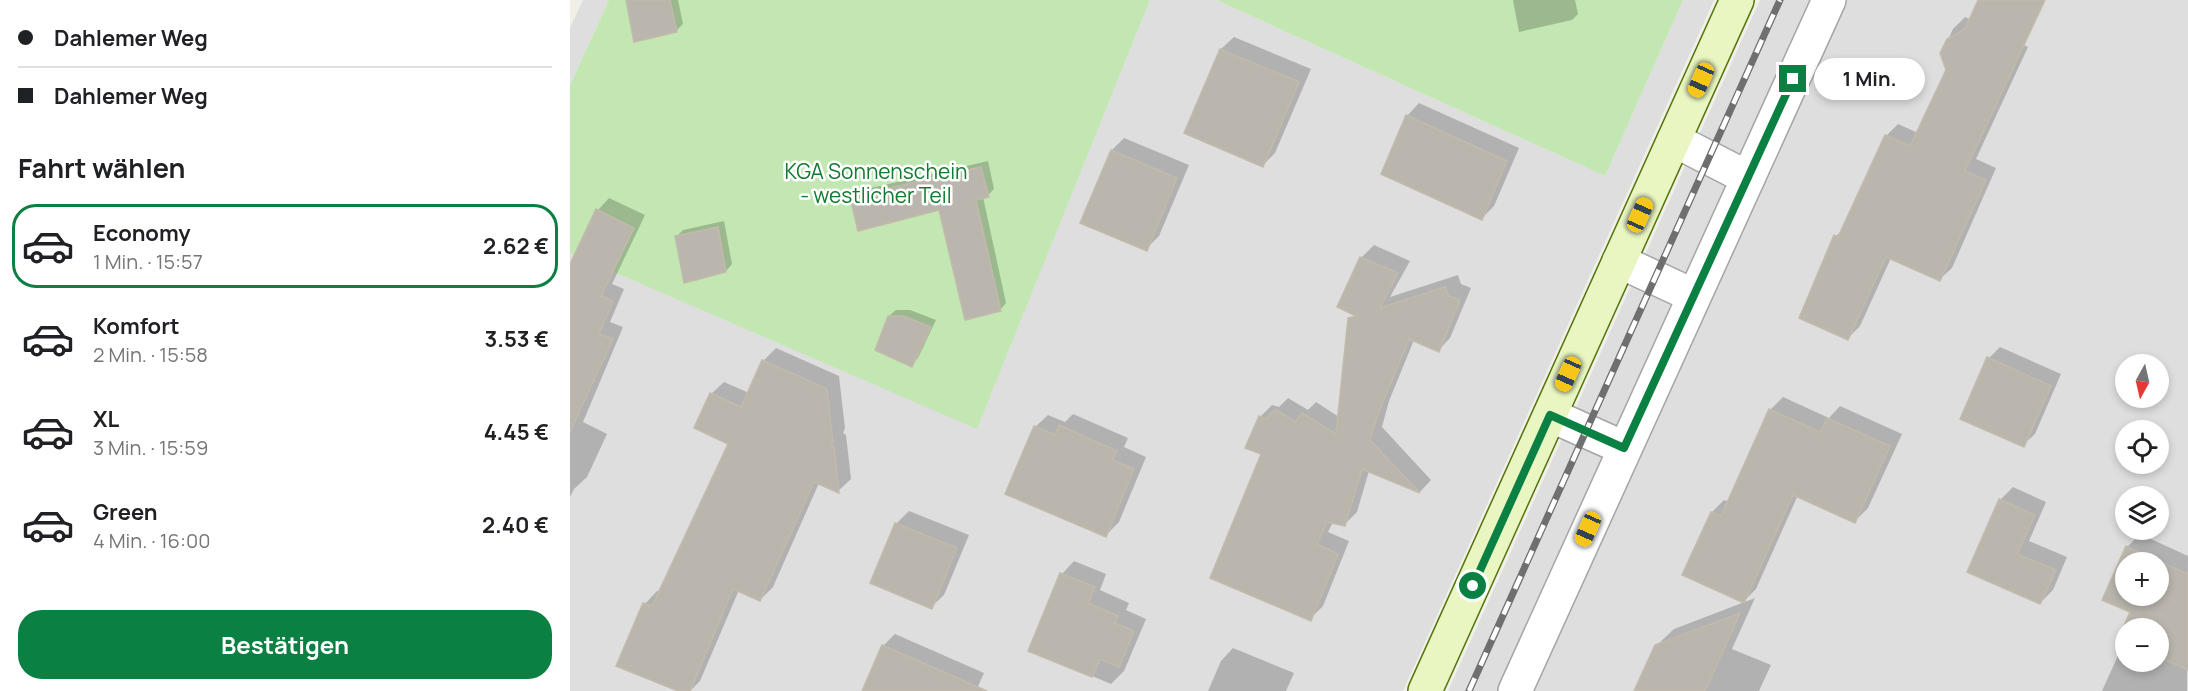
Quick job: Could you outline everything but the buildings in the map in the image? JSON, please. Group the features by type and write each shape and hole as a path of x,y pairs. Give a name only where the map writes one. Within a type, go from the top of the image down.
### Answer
{"main road":[{"path":"1425,691 1737,0"}],"street":[{"path":"1515,691 1829,0"},
{"path":"1674,140 1748,178"},
{"path":"1619,261 1694,296"},
{"path":"1550,415 1624,448"}],"shaded area":[{"path":"583,0 609,0 570,85 570,28"},
{"path":"1150,0 1216,0 1605,176 1683,0 1714,0 1403,691 570,691 570,253 977,428"},
{"path":"1760,0 2188,0 2188,691 1448,691"}],"green space":[{"name":"KGA Sonnenschein - westlicher Teil","path":"609,0 1150,0 977,429 570,253 570,85"},
{"path":"1216,0 1683,0 1605,176"}],"railway":[{"path":"1469,691 1780,0"}],"route":[{"path":"1473,586 1550,415 1624,448 1793,79"}]}
